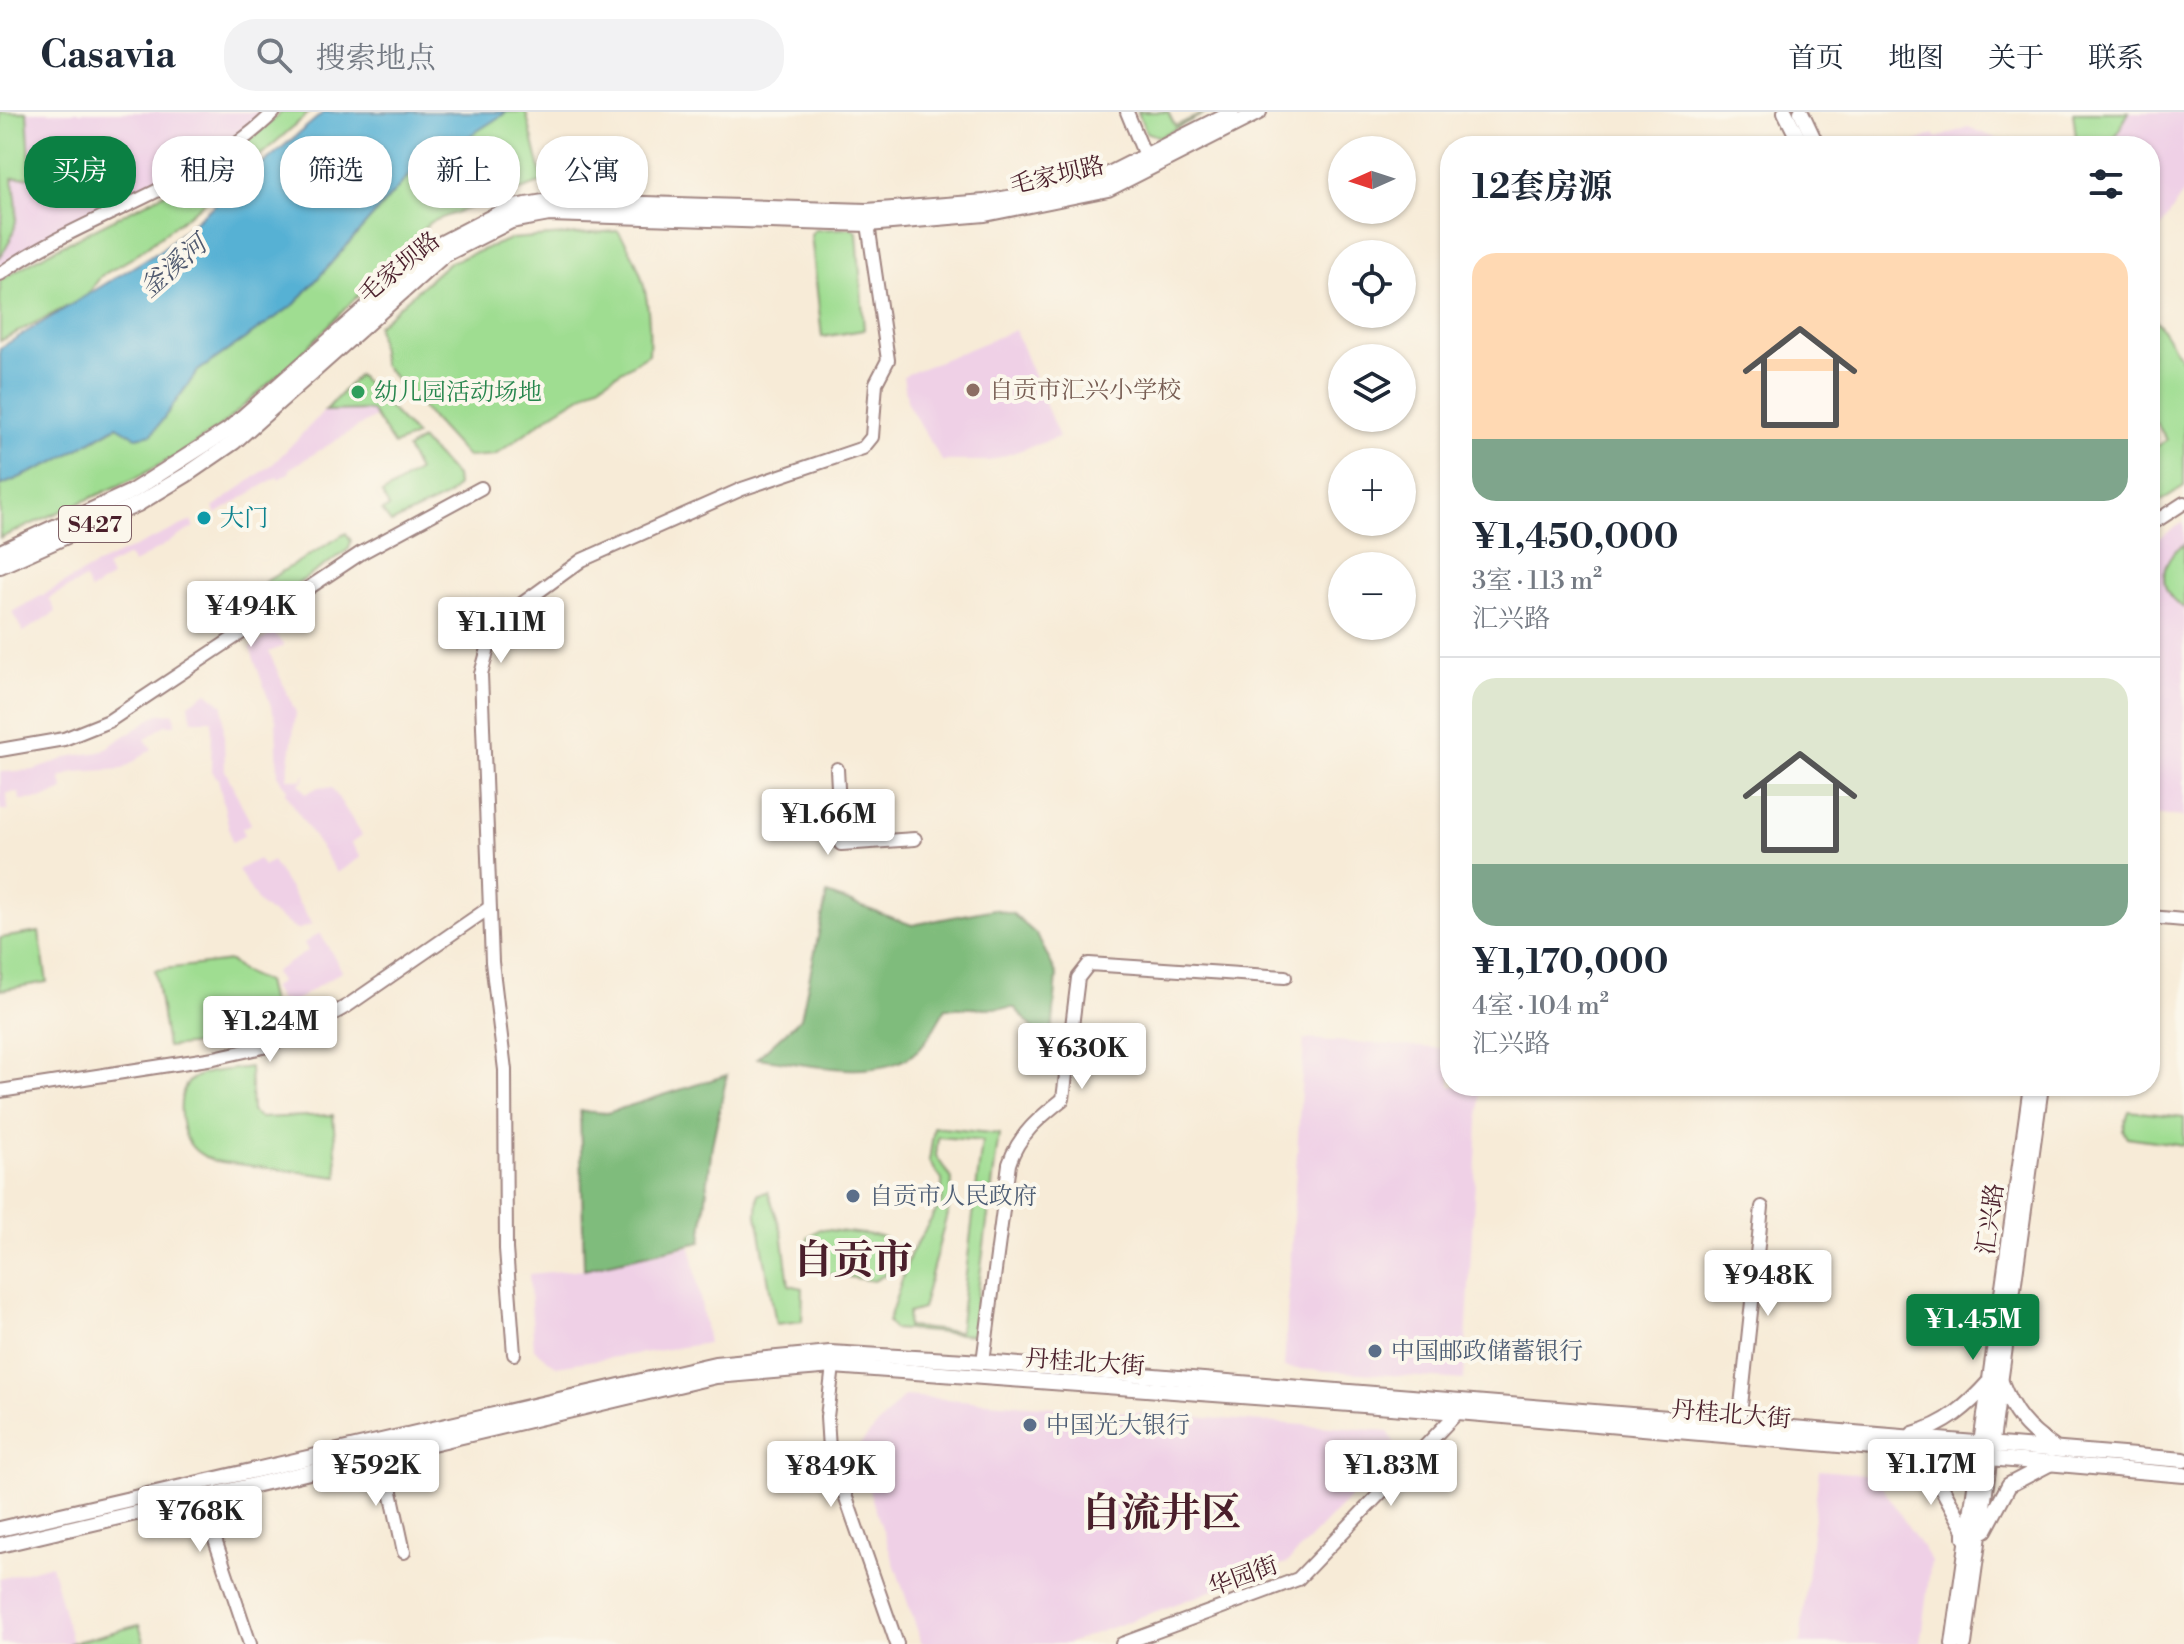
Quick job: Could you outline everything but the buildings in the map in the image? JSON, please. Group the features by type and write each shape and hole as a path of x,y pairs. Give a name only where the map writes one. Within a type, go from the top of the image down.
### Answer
{"main road":[{"name":"毛家坝路","path":"0,552 131,492 228,430 436,246 509,208 549,201 867,211 985,202 1058,189 1105,176 1232,112"},
{"name":"毛家坝路","path":"0,566 138,504 198,467 234,442 444,255 511,221 549,214 868,224 985,214 1108,189 1259,112"},
{"path":"1785,112 1797,136"},
{"path":"1801,112 1812,136"},
{"name":"汇兴路","path":"1995,1380 2030,1096"},
{"path":"1953,1644 1970,1558 2039,1096"},
{"name":"丹桂北大街","path":"0,1529 715,1364 830,1353 983,1362 1739,1425 1904,1444"},
{"name":"丹桂北大街","path":"0,1545 716,1376 833,1366 2054,1456 2184,1460"},
{"path":"1964,1644 1970,1558 1965,1530 1937,1479 1904,1444 1968,1406 1995,1380"},
{"path":"1970,1558 2009,1485 2054,1456 2027,1430 1995,1380"},
{"name":"丹桂北大街","path":"2054,1456 2184,1475"}],"street":[{"path":"0,274 68,233 171,187 254,130 274,112"},
{"path":"1127,112 1146,158"},
{"path":"514,1354 506,1249 505,1061 492,962 481,674 493,630 505,616 582,560 742,489 863,448 872,437 876,383 888,360 868,224"},
{"path":"0,750 64,739 109,721 361,553 481,488"},
{"path":"2160,519 2184,503"},
{"path":"837,769 841,844 915,839"},
{"path":"0,1091 214,1058 263,1047 303,1031 347,1006 489,908"},
{"path":"2160,918 2184,920"},
{"path":"983,1362 1009,1164 1015,1146 1033,1123 1063,1099 1078,978 1089,964 1285,977"},
{"path":"1739,1425 1762,1207"},
{"path":"833,1366 827,1417 829,1449 897,1644"},
{"name":"华园街","path":"1122,1644 1298,1579 1458,1412"},
{"path":"383,1455 404,1552"},
{"path":"201,1498 250,1644"}],"shaded area":[{"path":"0,112 268,112 235,136 152,136 152,189 136,199 136,136 24,136 24,208 116,208 40,242 0,268"},
{"path":"2129,112 2184,112 2184,192 2160,229 2160,136 2116,136"},
{"path":"1968,127 1990,136 1943,136"},
{"name":"自贡市汇兴小学校","path":"1015,330 1059,437 989,461 942,461 908,405 903,376"},
{"path":"371,410 376,416 289,469 290,472 279,479 277,477 216,514 213,508 274,463 324,411"},
{"path":"191,521 194,527 133,564 128,556 106,567 111,578 90,591 85,579 49,598 56,612 23,632 12,612 102,562"},
{"path":"2184,522 2184,817 2160,815 2160,538"},
{"path":"274,632 284,646 269,652 296,713 287,778 302,780 305,772 304,780 299,783 306,794 318,787 332,788 362,835 351,843 361,857 337,873 285,792 288,790 278,775 276,720 250,648"},
{"path":"207,692 223,705 225,770 251,824 242,828 245,835 232,842 218,779 211,770 212,720 192,720 190,712 189,704"},
{"path":"174,713 175,725 165,725 145,739 152,749 123,769 75,772 60,778 64,790 40,799 20,800 19,792 7,793 8,810 0,810 0,772 34,770 72,756 100,752 158,714"},
{"path":"258,859 263,866 272,861 312,924 297,930 260,905 238,870"},
{"path":"320,933 342,971 288,1005 285,1000 281,1002 272,988 280,982 274,972 308,951 304,943"},
{"path":"1304,1039 1440,1048 1440,1096 1479,1096 1464,1380 1284,1368"},
{"path":"691,1246 708,1343 556,1366 534,1349 529,1274 584,1269"},
{"path":"904,1396 1388,1431 1397,1448 1286,1564 1066,1644 922,1644 855,1450"},
{"path":"1819,1470 1874,1475 1931,1561 1920,1644 1800,1644"},
{"path":"51,1565 72,1643 0,1644 0,1579"}],"green space":[{"path":"0,112 27,112 28,136 24,136 24,177 12,178 16,219 11,238 0,257 3,204"},
{"path":"281,112 310,112 264,152 264,136 253,136"},
{"path":"507,112 526,112 536,153 536,184 520,190 520,136 469,136"},
{"path":"1138,112 1168,112 1175,126 1207,112 1160,137 1146,132"},
{"path":"2073,112 2129,112 2116,136 2076,136"},
{"path":"408,176 408,208 470,208 430,222 293,362 222,425 178,455 136,478 0,538 0,486 55,462 118,426 152,434 198,371 295,304 380,208 392,208 392,194"},
{"path":"152,200 152,208 197,208 132,258 101,276 86,297 0,341 0,281"},
{"path":"852,228 857,232 864,330 822,337 811,234 815,230"},
{"path":"618,231 641,274 649,321 649,354 555,412 495,455 467,457 383,365 377,326 448,263 510,239"},
{"path":"2160,326 2184,363 2184,486 2160,502 2160,444 2167,440 2160,429"},
{"name":"幼儿园活动场地","path":"358,375 416,436 394,445 371,410 325,411"},
{"path":"421,440 456,476 457,486 448,496 391,523 382,511 389,507 382,494 418,471 407,449"},
{"path":"346,533 351,541 349,549 272,601 265,582"},
{"path":"2184,544 2184,608 2169,594 2164,576 2169,559"},
{"path":"827,894 912,925 994,909 1013,914 1037,935 1057,975 1051,1048 1015,1008 946,1008 921,1047 893,1064 856,1069 757,1058 801,1018"},
{"path":"39,932 47,982 0,990 0,938"},
{"path":"230,961 241,971 266,982 276,1024 210,1043 167,1047 155,970"},
{"path":"250,1067 252,1112 260,1118 333,1115 338,1177 214,1161 191,1146 183,1128 181,1108 181,1099 188,1083 206,1073"},
{"path":"727,1075 712,1145 701,1242 584,1269 580,1111 607,1113"},
{"path":"2129,1111 2184,1117 2184,1145 2127,1137 2123,1131"},
{"path":"934,1127 999,1134 972,1335 893,1329 888,1322 910,1255 942,1201 942,1180 929,1161","holes":["938,1137 982,1141 959,1332 907,1327 908,1313 922,1309 951,1199 952,1179 936,1156"]},
{"path":"768,1192 782,1232 789,1285 803,1288 802,1321 776,1324 757,1215 758,1194"},
{"path":"820,1229 881,1236 887,1240 885,1275 874,1281 810,1271 808,1237"},
{"path":"139,1625 145,1644 68,1644"}],"water":[{"path":"324,112 507,112 469,136 408,136 408,176 392,194 392,136 296,136"},
{"name":"釜溪河","path":"280,149 280,208 380,208 295,304 198,371 152,434 136,437 117,426 55,462 0,486 0,348 161,250 211,208 264,208 264,163"}],"place":[{"name":"自贡市汇兴小学校","path":"973,390"},
{"name":"幼儿园活动场地","path":"358,392"},
{"name":"大门","path":"204,518"},
{"name":"自贡市人民政府","path":"853,1196"},
{"name":"中国邮政储蓄银行","path":"1375,1351"},
{"name":"中国光大银行","path":"1030,1425"}],"district":[{"name":"自贡市","path":"853,1259"},
{"name":"自流井区","path":"1161,1512"}]}
